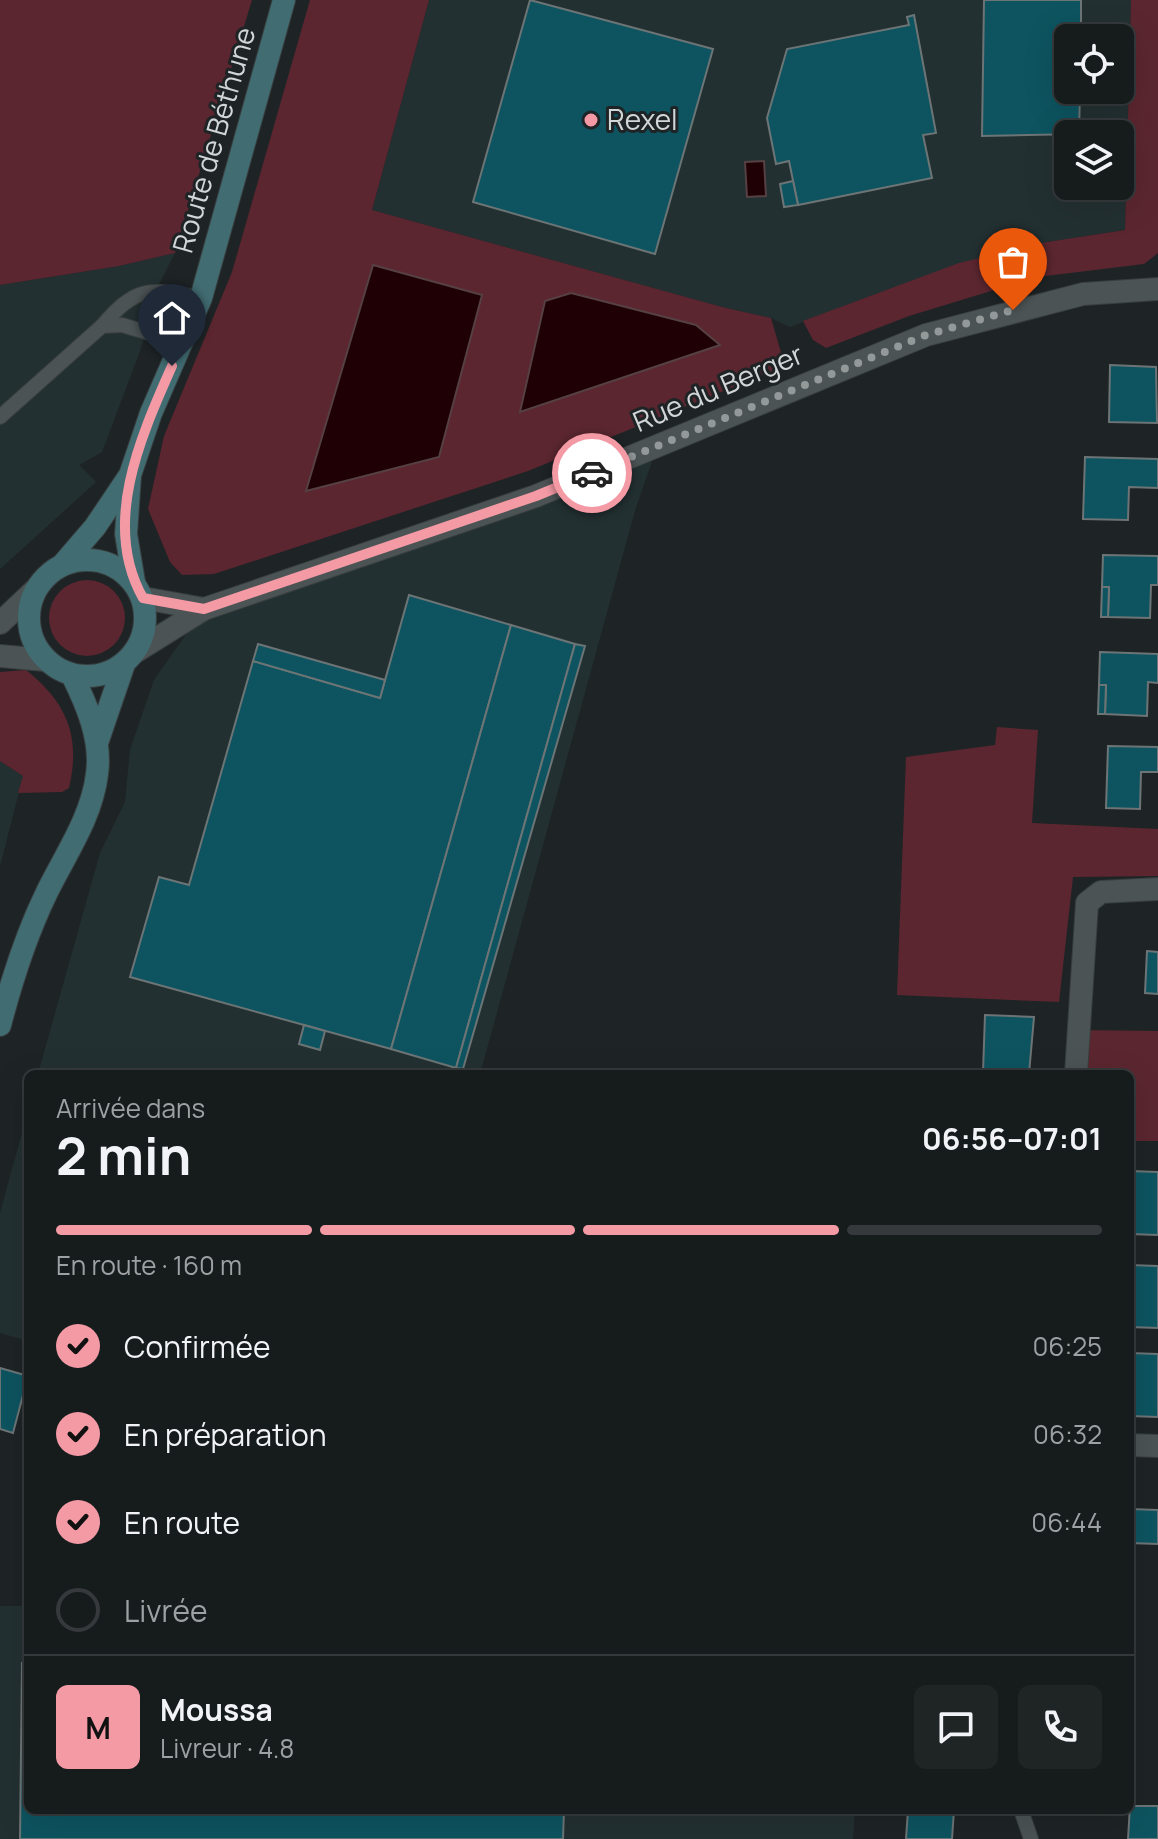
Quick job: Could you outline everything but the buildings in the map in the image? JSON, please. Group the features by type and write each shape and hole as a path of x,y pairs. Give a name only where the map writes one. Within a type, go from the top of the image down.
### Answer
{"main road":[{"name":"Route de Béthune","path":"130,475 151,413 201,298 284,0"},
{"path":"130,475 95,527 34,591 29,627 45,660 72,675 108,673 130,658"},
{"path":"96,744 130,658 143,635 146,616 126,544 130,475"},
{"path":"64,563 90,559 114,565 138,590"},
{"path":"0,1025 14,969 86,813 97,774 96,744 87,706 72,675"}],"street":[{"name":"Rue du Berger","path":"130,658 204,609 536,496 926,335 1083,294 1158,289"},
{"path":"138,590 204,609"},
{"path":"0,623 34,591"},
{"path":"0,656 45,660"},
{"path":"1076,1070 1087,903 1101,892 1158,889"},
{"path":"1134,1445 1158,1446"}],"lane":[{"path":"0,417 102,326 124,300 157,290 201,298"},
{"path":"102,326 122,325 183,343"},
{"path":"1022,1814 1031,1839"}],"shaded area":[{"path":"0,0 252,0 175,253 119,266 0,285"},
{"path":"310,0 429,0 372,210 771,318 785,366 528,471 214,574 182,575 170,562 148,509 164,436 232,272"},
{"path":"429,0 1131,0 1130,24 1054,24 1054,104 1128,104 1128,120 1054,120 1054,200 1126,200 1125,230 1047,242 876,294 790,327 771,318 372,210"},
{"path":"1131,0 1158,0 1158,253 1144,264 1037,277 909,316 826,348 813,340 803,321 959,263 1047,242 1125,230 1126,200 1134,200 1134,120 1128,120 1128,104 1134,104 1134,24 1130,24"},
{"path":"764,161 766,196 747,197 745,162"},
{"path":"175,253 160,282 141,348 102,452 79,465 96,482 0,569 0,285 119,266"},
{"path":"373,265 482,295 439,457 306,491"},
{"path":"571,293 696,325 720,345 520,412 545,301"},
{"path":"657,447 636,507 481,1070 39,1070 100,853 125,802 130,750 154,680 204,609"},
{"path":"87,580 101,583 114,591 122,604 125,618 122,632 114,645 101,653 87,656 73,653 60,645 52,632 49,618 52,604 60,591 73,583"},
{"path":"26,670 52,695 67,722 73,752 72,769 69,788 62,792 18,793 23,776 0,761 0,672"},
{"path":"997,727 1038,730 1032,823 1158,829 1158,876 1073,877 1059,1002 897,995 906,757 995,745"},
{"path":"0,761 23,776 0,866"},
{"path":"1077,1030 1158,1031 1158,1141 1134,1141 1134,1070 1076,1070"},
{"path":"24,1126 24,1340 0,1333 0,1213"},
{"path":"0,1606 24,1606 24,1814 855,1814 853,1839 0,1839"}],"way so far":[{"path":"592,473 926,335 1013,310"}],"place":[{"name":"Rexel","path":"591,120"}],"route":[{"path":"172,366 151,413 130,475 127,555 134,582 143,598 204,609 536,496 592,473"}]}
